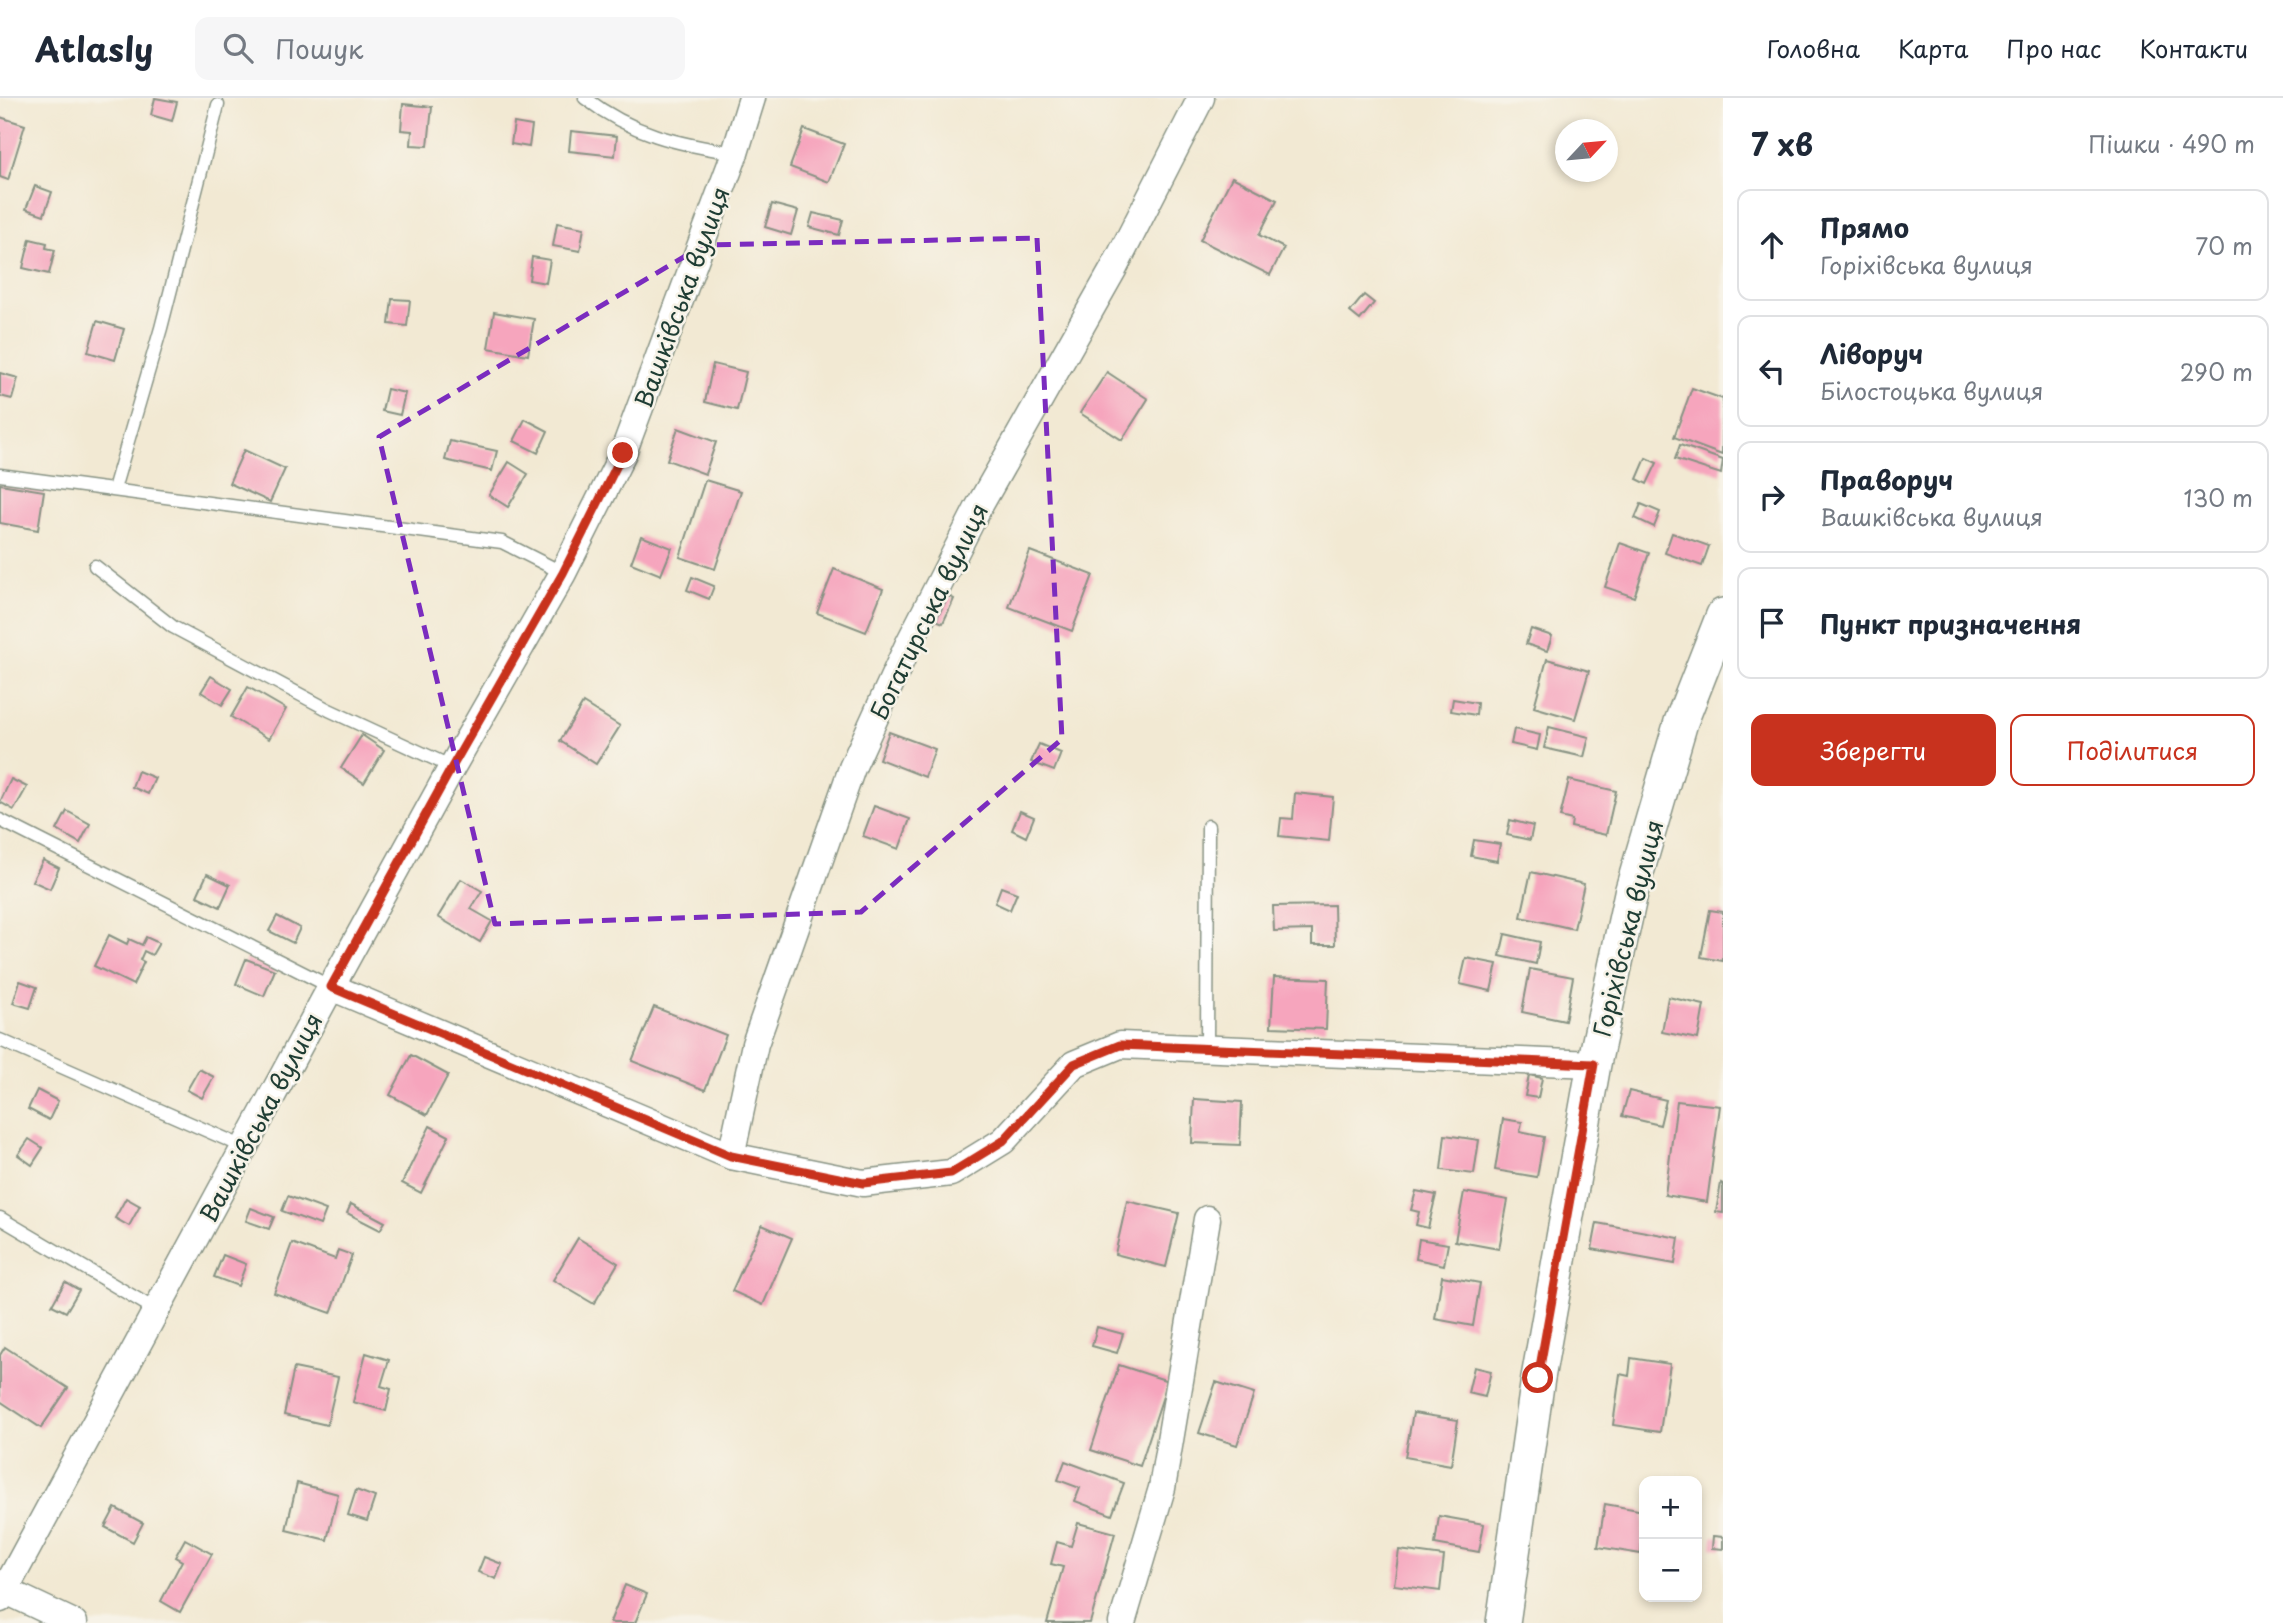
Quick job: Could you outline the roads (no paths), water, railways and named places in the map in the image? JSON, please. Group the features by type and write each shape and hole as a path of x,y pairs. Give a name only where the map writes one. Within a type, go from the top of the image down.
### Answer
{"street":[{"name":"Вашківська вулиця","path":"2,1595 331,987 563,573 623,453 735,153 752,98"},
{"name":"Богатирська вулиця","path":"731,1156 755,1044 852,768 909,643 977,510 1114,268 1201,98"},
{"name":"Горіхівська вулиця","path":"1503,1623 1538,1378 1594,1064 1631,892 1681,722 1723,615"},
{"path":"331,987 731,1156 863,1183 951,1173 1003,1141 1074,1064 1120,1045 1207,1046 1594,1064"},
{"path":"1122,1623 1162,1488 1207,1219"},
{"path":"2,1595 74,1623"}],"lane":[{"path":"585,98 607,114 636,129 685,145 735,153"},
{"path":"114,489 161,328 218,105"},
{"path":"0,475 502,542 563,573"},
{"path":"95,566 173,627 329,710 452,767"},
{"path":"0,820 331,987"},
{"path":"1207,1046 1208,826"},
{"path":"0,1040 244,1147"},
{"path":"0,1218 156,1310"}]}
